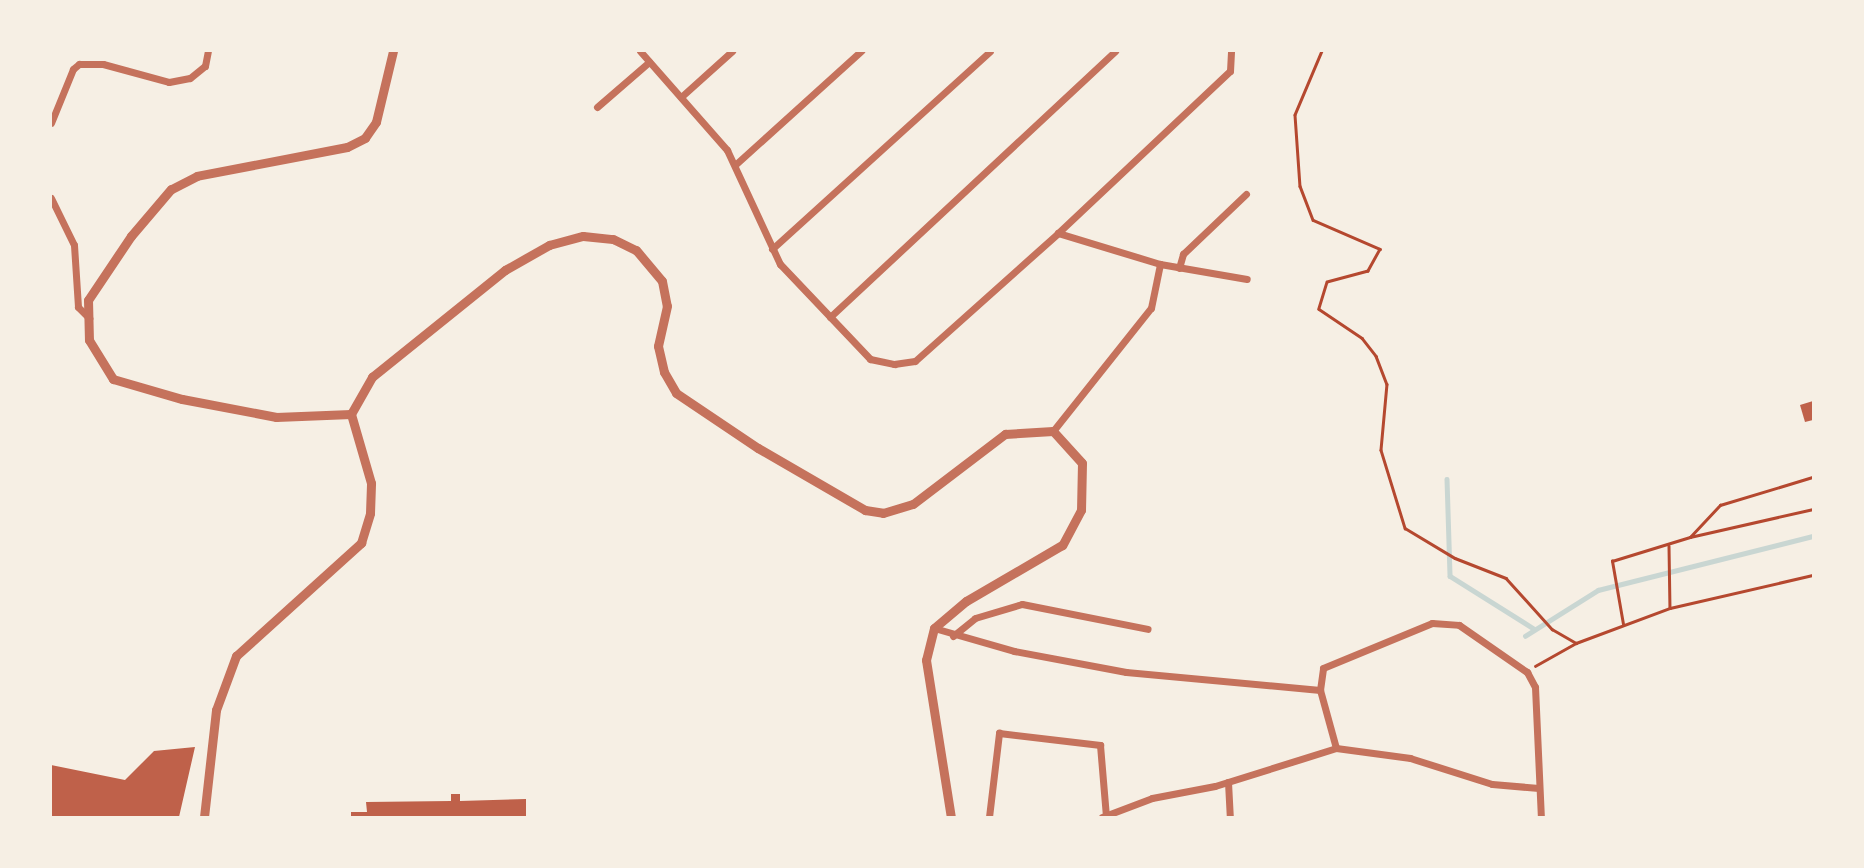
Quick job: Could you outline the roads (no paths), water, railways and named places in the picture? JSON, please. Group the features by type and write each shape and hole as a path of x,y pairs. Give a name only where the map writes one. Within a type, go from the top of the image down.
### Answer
{"street":[{"path":"51,123 79,64 103,64 169,82 190,78 205,66 208,51"},
{"path":"351,414 276,416 182,400 113,379 89,340 88,300 171,189 197,176 347,147 365,138 376,122 393,51"},
{"path":"640,51 736,164 780,264 870,359 894,364 915,361 1058,233 1230,71 1231,51"},
{"path":"681,97 732,51"},
{"path":"736,164 861,51"},
{"path":"772,249 990,51"},
{"path":"830,317 1115,51"},
{"path":"597,107 649,62"},
{"path":"1179,268 1183,254 1246,194"},
{"path":"51,198 74,245 78,307 89,318"},
{"path":"1058,233 1160,264 1247,279"},
{"path":"204,817 216,710 236,656 362,543 370,513 371,483 351,414 372,377 505,270 550,245 583,236 613,239 636,250 662,281 667,306 658,346 664,372 676,393 768,454 865,510 883,513 913,504 1005,435 1054,431 1151,307 1160,264"},
{"path":"951,817 926,660 934,628 966,601 1062,545 1081,510 1082,463 1054,431"},
{"path":"953,636 975,618 1022,604 1148,629"},
{"path":"1336,748 1320,690 1323,668 1333,661 1432,623 1459,625 1475,633 1527,672 1535,687 1541,817"},
{"path":"934,628 953,636 1126,672 1320,690"},
{"path":"989,817 999,733 1100,745 1104,816 1153,798 1228,782 1336,748 1410,758 1492,784 1539,788"},
{"path":"1228,782 1230,817"}],"waterway":[{"path":"1447,479 1450,576 1533,628"},
{"path":"1525,636 1598,590 1813,536"}]}
